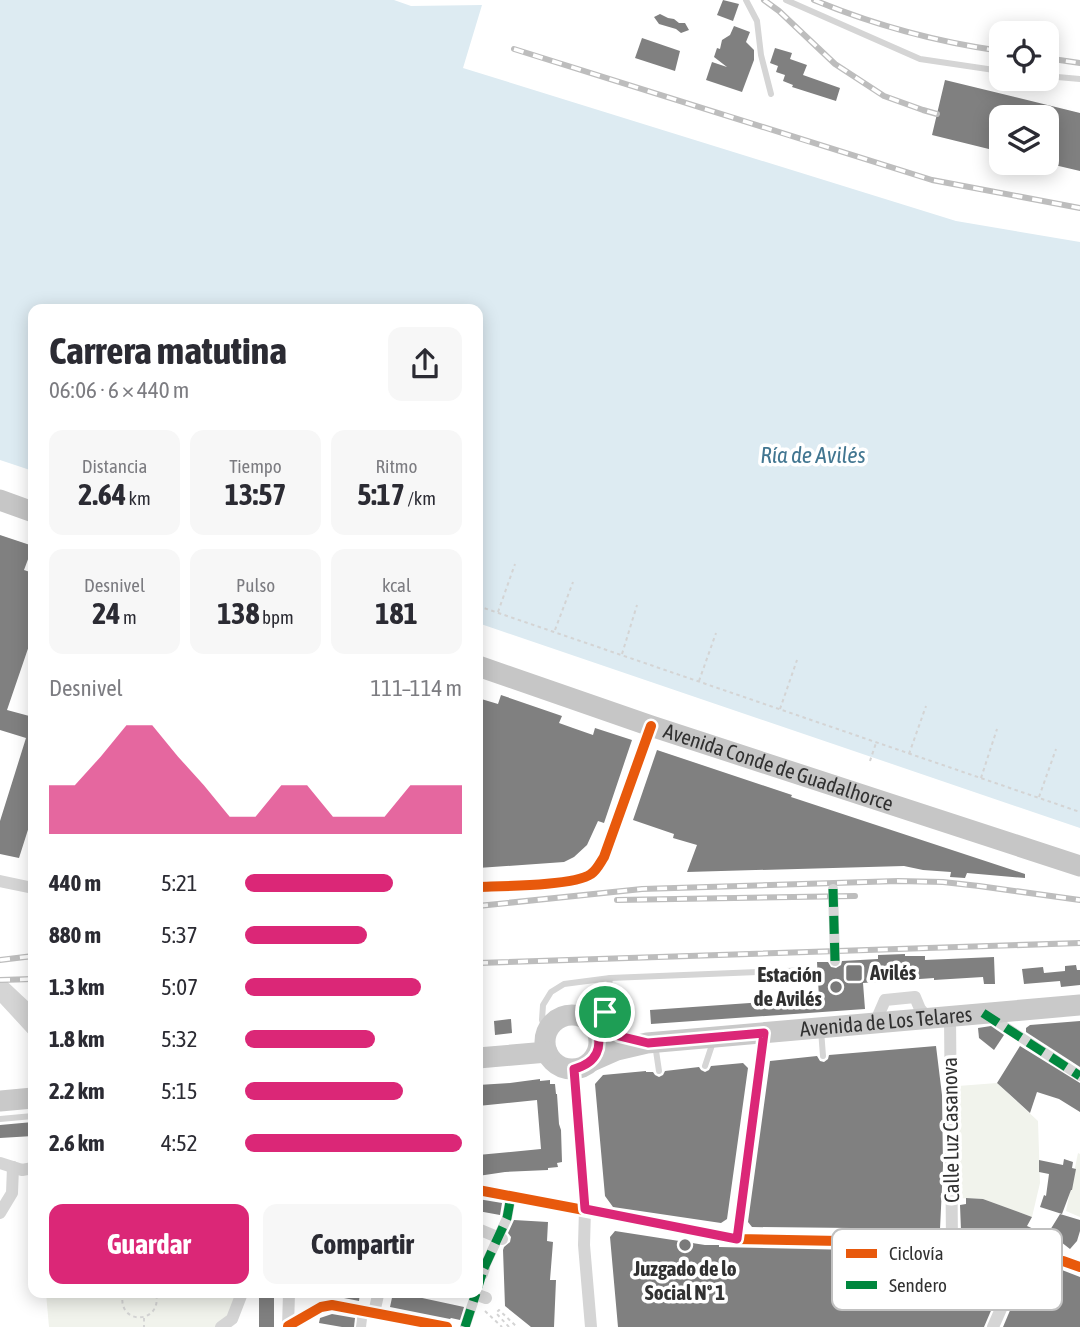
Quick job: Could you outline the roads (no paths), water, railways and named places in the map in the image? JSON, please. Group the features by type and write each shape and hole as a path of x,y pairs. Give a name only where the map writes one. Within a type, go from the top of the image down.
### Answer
{"highway":[{"path":"0,500 28,510"},
{"name":"Avenida Conde de Guadalhorce","path":"483,668 651,726 1080,866"}],"main road":[{"name":"Avenida de Los Telares","path":"598,1039 617,1051 651,1043 1080,1006"},
{"path":"570,1014 580,1015 598,1039 560,1066 552,1060 547,1042 552,1023 570,1014"},
{"name":"Avenida de Los Telares","path":"598,1039 651,1043"},
{"path":"483,1058 506,1056 547,1042"},
{"path":"0,1099 28,1098"}],"street":[{"path":"483,887 573,881 590,875 604,857 651,726"},
{"path":"0,880 28,887"},
{"path":"833,889 835,961"},
{"path":"0,983 5,995 28,1024"},
{"path":"5,995 28,1011"},
{"path":"983,1013 1080,1076"},
{"name":"Calle Luz Casanova","path":"950,1016 952,1229"},
{"path":"737,1239 764,1033"},
{"path":"591,1327 584,1245 598,1039"},
{"path":"0,1099 28,1090"},
{"path":"0,1163 22,1170 28,1169"},
{"path":"0,1213 12,1192 13,1167"},
{"path":"483,1191 737,1239 832,1241"},
{"path":"483,1267 500,1238 511,1196"},
{"path":"483,1231 500,1238"},
{"path":"1062,1261 1080,1266"},
{"path":"221,1327 232,1319 241,1298"},
{"path":"240,1327 242,1298"},
{"path":"288,1326 289,1298"},
{"path":"361,1327 376,1298"},
{"path":"465,1327 477,1298"},
{"path":"288,1326 321,1307 332,1305 447,1327"},
{"path":"993,1327 1000,1310"}],"lane":[{"path":"746,0 757,21 761,55 771,94"},
{"path":"786,0 920,59 989,69"},
{"path":"1059,77 1080,79"},
{"path":"547,1042 542,1020 543,1005 551,992 564,985 610,978 810,970"},
{"path":"598,1039 610,978"},
{"path":"821,1028 823,1056"},
{"path":"705,1066 715,1037"},
{"path":"651,1043 659,1071"},
{"path":"0,1119 28,1116"}],"water":[{"name":"Ría de Avilés","path":"0,0 394,0 411,6 482,5 463,68 956,221 1080,242 1080,828 483,625 483,304 28,304 28,469 0,460"}],"railway":[{"path":"764,0 835,64 884,96 937,114"},
{"path":"814,0 906,32 989,49"},
{"path":"514,49 932,180 1080,208"},
{"path":"1059,60 1080,63"},
{"path":"483,905 642,889 898,881 943,882 1080,900"},
{"path":"617,900 855,896"},
{"path":"483,963 1080,943"},
{"path":"0,960 28,957"},
{"path":"0,980 28,979"}],"place":[{"name":"Avilés","path":"854,973"},
{"name":"Estación de Avilés","path":"836,987"},
{"name":"Juzgado de lo Social Nº 1","path":"685,1245"}]}
